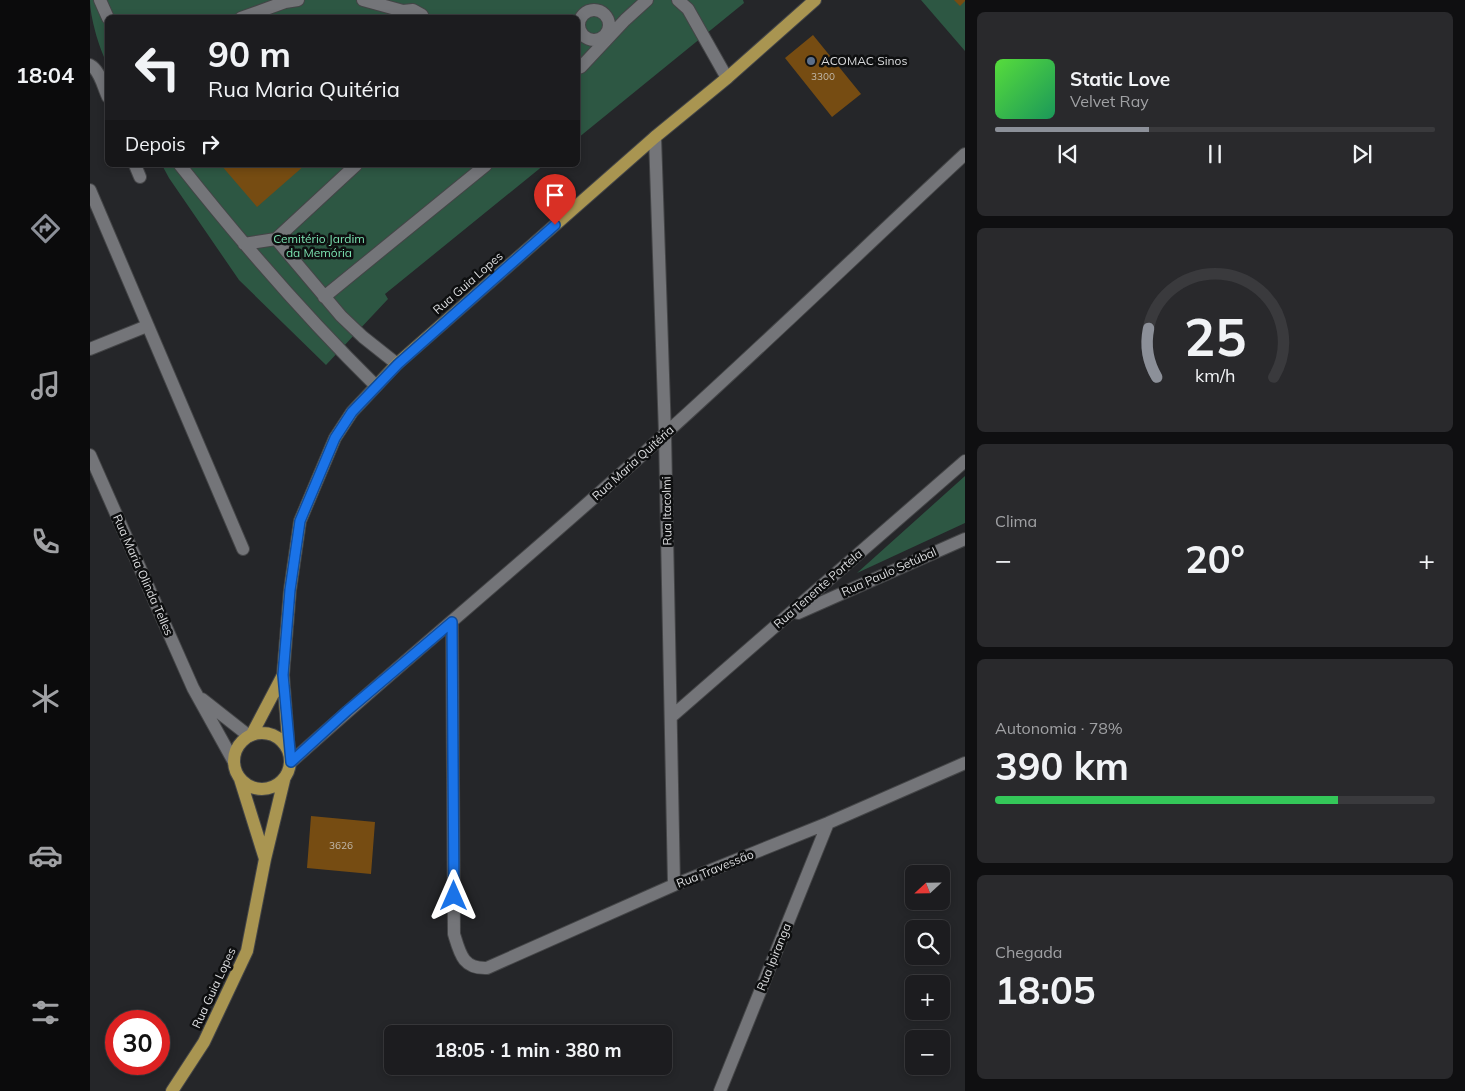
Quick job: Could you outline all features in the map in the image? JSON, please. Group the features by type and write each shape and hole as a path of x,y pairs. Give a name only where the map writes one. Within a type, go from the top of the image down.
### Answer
{"main road":[{"name":"Rua Guia Lopes","path":"290,757 283,675 290,590 300,521 335,438 352,412 398,364 654,137 727,78 816,0"},
{"name":"Rua Guia Lopes","path":"251,735 283,675"},
{"path":"264,733 275,735 284,742 290,757 289,772 284,780 276,786 267,789 257,789 248,786 240,779 235,770 234,762 238,747 242,741 251,735 264,733"},
{"name":"Rua Guia Lopes","path":"240,779 265,859"},
{"name":"Rua Guia Lopes","path":"172,1091 204,1042 246,951 284,780"}],"street":[{"path":"100,0 107,15"},
{"path":"249,15 285,2 298,0"},
{"path":"363,0 415,13"},
{"path":"599,43 647,0"},
{"path":"678,0 688,9 727,78"},
{"path":"580,20 587,11 602,12 607,18 608,29 580,68"},
{"path":"608,29 625,20"},
{"path":"580,31 585,38 599,43"},
{"path":"90,65 97,71 105,90"},
{"name":"Rua Itacolmi","path":"654,137 665,434 674,885"},
{"name":"Rua Maria Quitéria","path":"290,757 452,622 665,434 965,154"},
{"path":"182,167 244,244 323,333 376,386"},
{"path":"244,244 276,239 354,167"},
{"path":"324,297 484,167"},
{"path":"90,190 243,549"},
{"path":"276,239 324,297 363,337 398,364"},
{"path":"90,349 147,326"},
{"name":"Rua Maria Olinda Telles","path":"90,455 196,694 234,762"},
{"name":"Rua Tenente Portela","path":"671,717 965,461"},
{"name":"Rua Paulo Setúbal","path":"786,618 965,539"},
{"name":"Rua Travessão","path":"452,622 454,934 459,953 466,962 476,968 487,968 674,885 828,823 965,763"},
{"name":"Rua Maria Olinda Telles","path":"196,694 251,735"},
{"name":"Rua Ipiranga","path":"720,1091 828,823"}],"green space":[{"path":"90,0 743,0 744,3 580,136 580,15 105,15 105,58 92,15"},
{"path":"921,0 965,0 965,51"},
{"name":"Cemitério Jardim da Memória","path":"163,167 542,167 385,294 388,299 326,365 239,280"},
{"path":"965,476 965,523 857,573"}],"building":[{"path":"954,0 965,0 965,1 960,6"},
{"path":"813,35 861,94 832,117 785,58"},
{"path":"223,167 303,167 257,207"},
{"path":"311,816 375,822 371,874 307,868"}],"place":[{"name":"ACOMAC Sinos","path":"811,61"}],"route":[{"path":"454,896 452,622 347,711 291,762 283,675 290,590 300,521 335,438 352,412 398,364 555,225"}]}
